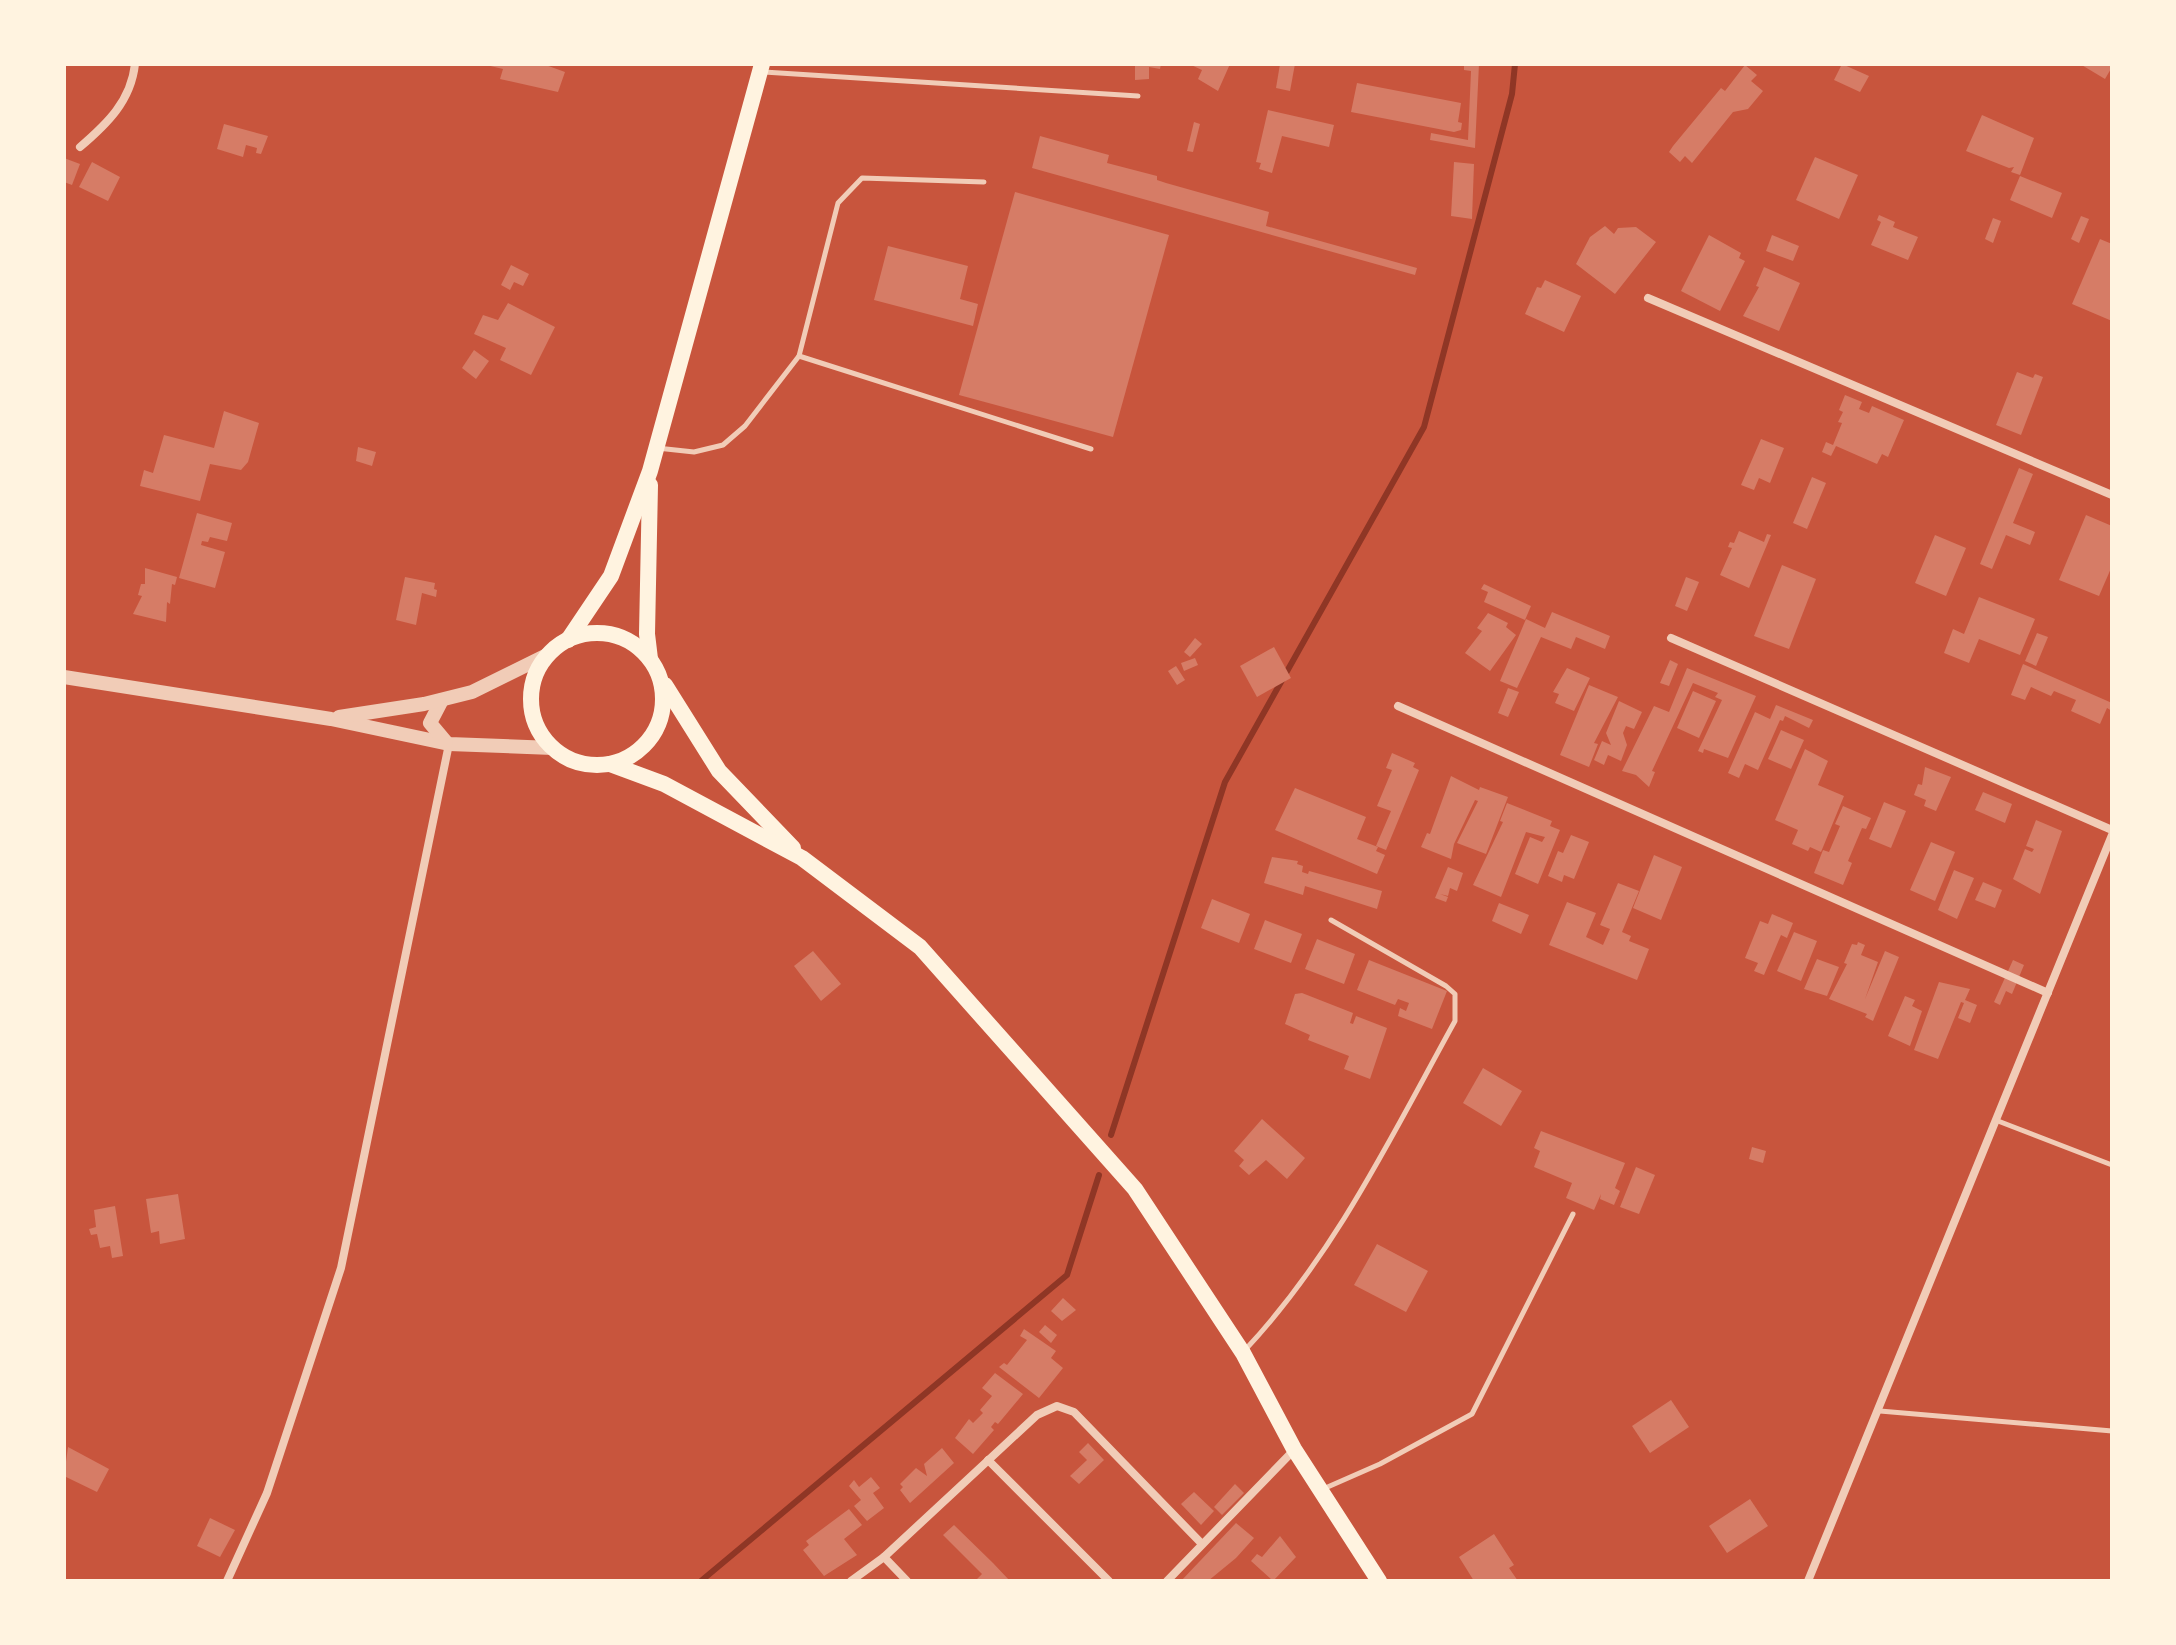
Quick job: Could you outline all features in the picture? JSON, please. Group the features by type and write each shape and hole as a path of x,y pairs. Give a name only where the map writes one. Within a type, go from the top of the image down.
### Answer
{"main road":[{"path":"568,640 611,576 650,471 761,68"},
{"path":"650,471 647,561 650,659"},
{"path":"661,678 662,711 648,742 631,756 610,764 590,765 570,759 553,748 540,732 532,712 532,691 537,671 549,654 568,640 590,633 613,634 634,643 650,659 719,771 802,858"},
{"path":"610,764 664,784 802,858 920,947 1135,1189 1243,1353 1294,1449 1379,1581"}],"street":[{"path":"80,147 109,122 125,100 135,64"},
{"path":"1648,298 2112,495"},
{"path":"1671,638 2112,833 1998,1121 1808,1581"},
{"path":"331,719 472,692 549,654"},
{"path":"64,677 331,719 449,744 553,748"},
{"path":"442,700 430,723 434,731 449,744"},
{"path":"1398,706 2048,993"},
{"path":"227,1581 267,1493 341,1268 449,744"},
{"path":"851,1581 884,1557 1037,1415 1057,1406 1074,1412 1202,1544"},
{"path":"1167,1581 1294,1449"},
{"path":"988,1460 1109,1581"},
{"path":"884,1557 907,1581"}],"lane":[{"path":"761,68 1138,96"},
{"path":"656,448 694,452 723,445 745,426 799,356 838,203 862,178 984,182"},
{"path":"799,356 1091,449"},
{"path":"1243,1353 1284,1309 1337,1232 1455,1021 1455,994 1446,986 1331,920"},
{"path":"1998,1121 2112,1165"},
{"path":"1322,1489 1380,1464 1472,1414 1573,1214"},
{"path":"1880,1411 2112,1431"}],"building":[{"path":"482,64 543,64 565,72 558,92 500,79 503,69"},
{"path":"1161,64 1160,69 1149,67 1149,79 1135,80 1135,66"},
{"path":"1189,64 1230,64 1218,91 1198,79 1202,70"},
{"path":"1280,64 1295,64 1290,91 1276,88"},
{"path":"1464,64 1479,64 1475,148 1430,140 1431,133 1468,140 1471,71 1464,70"},
{"path":"1842,64 1869,76 1860,92 1834,80"},
{"path":"2080,64 2112,64 2112,67 2105,79"},
{"path":"1745,65 1757,75 1751,81 1763,91 1748,109 1733,112 1692,163 1685,156 1680,162 1669,152 1673,146 1721,88 1725,91"},
{"path":"1357,83 1461,103 1458,122 1462,123 1461,130 1454,132 1351,112"},
{"path":"1268,110 1334,125 1329,147 1282,136 1272,173 1259,169 1261,163 1256,162"},
{"path":"1982,115 2034,138 2020,175 2011,172 2014,167 2009,168 1966,151"},
{"path":"1194,122 1200,124 1193,152 1187,151"},
{"path":"224,124 268,136 261,154 256,153 257,148 246,145 243,157 217,149"},
{"path":"1040,136 1109,155 1107,163 1157,176 1157,180 1166,183 1269,212 1266,226 1417,268 1415,275 1032,168"},
{"path":"1815,157 1858,175 1839,219 1796,200"},
{"path":"64,158 80,164 72,185 64,182"},
{"path":"92,162 120,177 108,201 79,187"},
{"path":"1454,162 1474,164 1472,219 1451,216"},
{"path":"2020,176 2062,193 2052,218 2010,200"},
{"path":"1015,192 1169,235 1113,437 959,395"},
{"path":"1879,215 1895,222 1893,227 1918,237 1908,260 1871,245 1881,222 1877,220"},
{"path":"2081,216 2089,219 2079,243 2071,239"},
{"path":"1993,218 2001,221 1993,243 1985,239"},
{"path":"1605,226 1614,234 1618,228 1636,227 1656,242 1615,294 1576,264 1590,237"},
{"path":"1709,235 1741,253 1739,258 1745,261 1720,311 1681,291"},
{"path":"1772,235 1799,246 1793,261 1766,251"},
{"path":"2100,239 2112,244 2112,321 2072,304"},
{"path":"888,246 968,266 960,299 978,304 973,326 874,300"},
{"path":"511,265 529,274 523,286 514,282 510,290 501,285"},
{"path":"1764,267 1800,283 1779,331 1743,316 1759,287 1756,286"},
{"path":"1545,280 1581,296 1564,332 1525,314 1537,287 1541,288"},
{"path":"508,303 555,327 531,375 500,360 506,348 474,334 483,315 498,320"},
{"path":"474,350 489,361 476,379 462,368"},
{"path":"2017,372 2033,378 2035,374 2043,377 2021,435 1996,425"},
{"path":"1845,395 1862,402 1859,409 1869,413 1872,406 1904,420 1888,457 1882,454 1877,464 1836,446 1831,456 1822,452 1826,442 1833,445 1842,423 1838,422 1843,412 1839,410"},
{"path":"224,411 259,423 248,462 241,470 210,464 200,501 140,486 144,470 153,473 164,435 214,448"},
{"path":"1761,439 1784,448 1770,483 1759,478 1754,490 1741,485"},
{"path":"358,447 376,452 372,466 356,461"},
{"path":"2019,468 2033,474 2013,523 2035,532 2030,545 2006,535 1992,569 1980,564"},
{"path":"1812,477 1826,483 1807,529 1793,523"},
{"path":"197,513 232,523 227,541 210,537 208,542 202,541 201,545 225,552 215,588 179,578"},
{"path":"2086,515 2112,526 2112,566 2099,596 2059,580"},
{"path":"1739,531 1764,542 1767,534 1771,535 1749,588 1720,575 1732,548 1728,547 1730,542 1734,543"},
{"path":"1935,535 1966,548 1946,596 1915,583"},
{"path":"1782,565 1816,579 1789,649 1754,636"},
{"path":"145,568 177,577 175,585 172,584 170,604 167,602 166,622 133,614 142,596 138,595 141,584 145,584"},
{"path":"405,577 435,583 434,589 437,590 436,597 422,593 416,625 396,620"},
{"path":"1686,577 1699,582 1687,611 1675,606"},
{"path":"1484,584 1531,606 1525,620 1484,602 1488,592 1481,589"},
{"path":"1979,597 2035,619 2020,655 1979,639 1969,663 1944,653 1953,629 1964,634"},
{"path":"1552,612 1610,636 1605,649 1576,637 1571,649 1541,637 1517,688 1500,681 1526,619 1545,628"},
{"path":"1488,613 1508,623 1506,627 1516,635 1490,671 1465,653 1482,631 1477,628"},
{"path":"2037,633 2048,637 2036,666 2025,661"},
{"path":"1195,638 1202,644 1190,657 1184,652"},
{"path":"1274,647 1291,678 1257,697 1240,666"},
{"path":"1195,658 1198,665 1184,671 1181,663"},
{"path":"1670,660 1678,664 1669,686 1660,683"},
{"path":"2023,664 2112,703 2112,711 2107,708 2100,724 2071,711 2076,700 2054,691 2051,696 2031,687 2025,700 2011,695"},
{"path":"1176,666 1185,680 1177,685 1168,671"},
{"path":"1567,668 1590,678 1574,711 1555,703 1559,694 1553,692"},
{"path":"1687,668 1756,696 1728,758 1704,749 1703,753 1698,751 1722,700 1715,697 1718,693 1693,683 1652,771 1655,772 1649,787 1636,775 1622,771 1654,706 1669,712"},
{"path":"1589,685 1618,697 1594,743 1598,744 1589,767 1560,755"},
{"path":"1508,688 1519,692 1508,717 1498,713"},
{"path":"1693,691 1716,701 1699,738 1677,728"},
{"path":"1619,701 1642,712 1634,729 1626,726 1623,733 1627,745 1621,761 1608,755 1604,765 1594,760 1602,741 1611,745 1606,733"},
{"path":"1776,705 1813,720 1809,728 1785,716 1783,721 1780,720 1758,770 1745,764 1739,778 1728,773 1755,712 1770,719"},
{"path":"1781,730 1804,740 1791,769 1768,759"},
{"path":"1805,749 1828,761 1818,785 1844,796 1821,852 1810,847 1808,851 1792,844 1798,830 1775,820"},
{"path":"1392,753 1415,763 1413,767 1419,770 1386,850 1376,846 1391,811 1377,806 1392,770 1386,768"},
{"path":"1925,767 1951,777 1936,811 1924,806 1926,800 1914,795 1918,784 1922,785"},
{"path":"1451,776 1479,790 1480,787 1508,797 1486,854 1457,843 1478,801 1475,800 1454,844 1451,859 1421,847 1427,833 1430,834"},
{"path":"1295,788 1366,817 1357,839 1378,847 1376,851 1385,855 1377,874 1275,830"},
{"path":"1983,792 2012,804 2005,823 1975,810"},
{"path":"1884,802 1906,811 1891,848 1869,839"},
{"path":"1507,803 1552,821 1550,826 1560,830 1538,884 1515,874 1530,837 1542,842 1545,837 1526,832 1501,897 1473,885 1503,822 1500,821"},
{"path":"1843,806 1871,818 1866,829 1862,828 1848,861 1852,863 1843,885 1814,873 1823,850 1829,852 1840,826 1835,824"},
{"path":"2036,820 2062,831 2040,894 2013,879 2025,849 2032,852 2034,849 2026,846"},
{"path":"1571,835 1589,842 1574,879 1564,875 1562,882 1548,876 1558,851 1563,853"},
{"path":"1931,842 1955,852 1935,901 1910,890"},
{"path":"1654,855 1682,867 1661,920 1633,908"},
{"path":"1272,857 1298,861 1297,864 1303,866 1302,872 1308,874 1309,871 1382,891 1377,909 1305,886 1303,895 1264,883"},
{"path":"1448,867 1463,873 1457,891 1450,888 1448,896 1440,894 1448,897 1446,902 1435,898"},
{"path":"1954,870 1974,878 1957,919 1938,910"},
{"path":"1983,882 2002,890 1995,908 1975,900"},
{"path":"1618,883 1639,891 1622,932 1631,936 1629,941 1649,949 1637,980 1549,945 1567,902 1596,913 1586,937 1603,945 1610,929 1600,925"},
{"path":"1212,899 1250,914 1239,943 1201,928"},
{"path":"1499,903 1529,915 1521,934 1492,921"},
{"path":"1772,914 1793,923 1787,938 1781,935 1764,975 1754,971 1758,963 1745,958 1760,921 1768,924"},
{"path":"1265,920 1302,934 1291,963 1254,949"},
{"path":"1794,932 1817,941 1801,981 1777,971"},
{"path":"1317,939 1355,954 1344,984 1305,969"},
{"path":"1858,942 1865,945 1861,955 1878,962 1865,999 1885,951 1899,957 1873,1021 1865,1017 1867,1014 1829,999 1847,964 1844,963 1852,944 1857,945"},
{"path":"813,951 841,984 821,1001 794,966"},
{"path":"1817,959 1839,967 1827,996 1804,989"},
{"path":"1369,960 1447,991 1432,1029 1398,1016 1400,1008 1406,1011 1409,1003 1398,999 1395,1005 1357,990"},
{"path":"2013,960 2024,965 2012,994 2006,991 2000,1005 1994,1002"},
{"path":"1939,982 1970,989 1965,1000 1977,1005 1970,1023 1958,1018 1964,1003 1961,1002 1938,1059 1914,1050"},
{"path":"1302,993 1353,1013 1350,1023 1353,1024 1356,1016 1387,1028 1370,1079 1344,1069 1349,1056 1308,1040 1310,1035 1285,1024 1295,994"},
{"path":"1905,996 1915,1000 1912,1006 1922,1011 1910,1046 1888,1036"},
{"path":"1483,1068 1522,1091 1501,1126 1463,1103"},
{"path":"1262,1119 1305,1158 1287,1179 1266,1160 1249,1175 1239,1166 1244,1160 1234,1151"},
{"path":"1541,1131 1625,1163 1615,1188 1620,1191 1614,1205 1600,1199 1601,1194 1594,1210 1566,1198 1572,1183 1534,1167 1540,1151 1534,1148"},
{"path":"1752,1147 1766,1151 1763,1163 1749,1159"},
{"path":"1636,1167 1655,1175 1639,1214 1620,1207"},
{"path":"178,1194 185,1239 160,1244 159,1231 151,1233 146,1199"},
{"path":"115,1206 123,1256 112,1258 110,1246 100,1248 97,1234 91,1235 89,1229 96,1227 94,1210"},
{"path":"1377,1244 1428,1271 1406,1312 1354,1285"},
{"path":"1063,1298 1076,1310 1062,1321 1051,1311"},
{"path":"1045,1325 1057,1335 1051,1343 1039,1332"},
{"path":"1024,1329 1056,1351 1051,1358 1063,1368 1039,1398 999,1367 1004,1363 1007,1365 1027,1340 1020,1336"},
{"path":"995,1373 1023,1394 998,1424 995,1422 991,1427 994,1430 973,1454 955,1438 969,1419 973,1423 983,1413 980,1410 992,1396 982,1388"},
{"path":"1671,1400 1689,1427 1650,1453 1632,1426"},
{"path":"1088,1443 1104,1460 1079,1484 1070,1476 1087,1460 1079,1452"},
{"path":"68,1447 109,1469 97,1492 64,1476"},
{"path":"942,1448 954,1463 910,1503 900,1490 903,1487 900,1484 916,1468 927,1476 924,1464"},
{"path":"871,1477 880,1488 873,1493 884,1508 867,1521 854,1506 861,1500 849,1486 854,1480 859,1487"},
{"path":"1235,1484 1244,1493 1222,1515 1214,1507"},
{"path":"1194,1492 1214,1511 1201,1525 1181,1504"},
{"path":"1750,1499 1768,1526 1727,1553 1709,1526"},
{"path":"849,1509 862,1525 844,1539 857,1555 824,1576 803,1550 809,1545 806,1541"},
{"path":"210,1518 235,1530 220,1557 197,1546"},
{"path":"1236,1523 1254,1538 1236,1558 1208,1581 1181,1581"},
{"path":"954,1525 1010,1581 975,1581 982,1574 943,1535"},
{"path":"1494,1534 1514,1565 1509,1568 1518,1581 1474,1581 1459,1557"},
{"path":"1280,1536 1296,1557 1273,1581 1251,1561 1257,1554 1262,1557"}],"waterway":[{"path":"1111,1135 1225,782 1424,427 1512,94 1515,64"},
{"path":"701,1581 1067,1275 1099,1175"}]}
